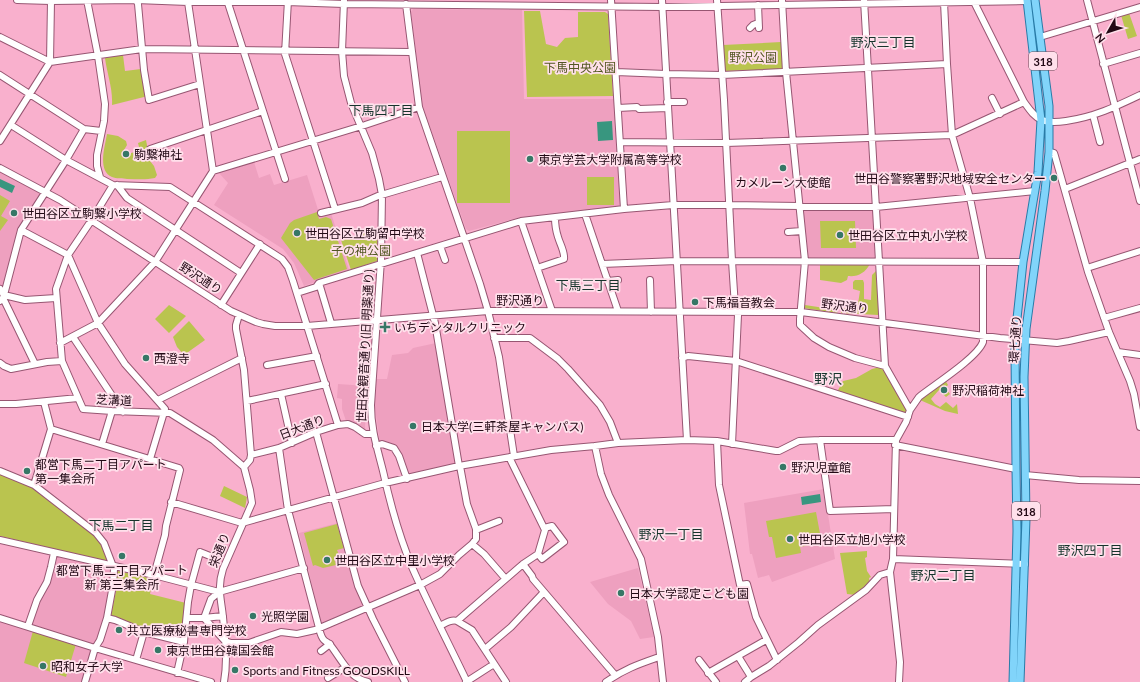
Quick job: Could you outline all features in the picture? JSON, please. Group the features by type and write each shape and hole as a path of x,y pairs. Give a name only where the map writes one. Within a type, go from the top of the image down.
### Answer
{"main road":[{"name":"環七通り","path":"1013,682 1017,531 1015,340 1023,262 1038,172 1041,120 1027,0"},
{"name":"環七通り","path":"1020,682 1026,519 1024,377 1026,322 1045,191 1050,122 1035,0"}],"street":[{"path":"17,0 288,1 406,4 445,2 637,3 662,7 717,3 758,5 782,2 944,2 1027,0"},
{"path":"87,0 98,56 105,104 104,122 96,160 100,177"},
{"path":"136,0 138,4 149,100 200,84"},
{"path":"662,0 687,440"},
{"path":"1087,0 1140,200"},
{"path":"0,142 50,62 51,1"},
{"path":"60,343 98,323 155,262 194,202 212,171 188,1"},
{"path":"227,1 285,179"},
{"path":"288,1 285,50 289,67 335,209"},
{"path":"974,1 1024,102 1041,120 1050,122 1077,120 1115,107 1140,95"},
{"name":"世田谷観音通り(旧 明薬通り)","path":"344,2 342,51 346,84 376,163 382,195 380,265 371,405 373,434 400,536 420,585 466,682"},
{"path":"782,2 786,72 805,261 800,325 819,341 829,347 855,358 885,366"},
{"path":"865,2 885,366 910,410"},
{"path":"899,682 900,662 890,572 893,559 896,443 910,410 919,396 964,363 975,353 983,342 983,262 970,198 952,135 944,2"},
{"path":"612,3 624,209"},
{"path":"717,3 735,307 738,315 732,444"},
{"path":"406,4 418,107 488,311 500,357 512,457 511,461 545,530 538,554 522,564 458,621"},
{"path":"750,28 753,24 759,26 758,5"},
{"path":"1040,37 1140,7"},
{"path":"0,37 50,62 142,49 411,52"},
{"path":"1103,64 1140,53"},
{"path":"616,72 722,75 947,64"},
{"path":"0,75 84,129 101,131"},
{"path":"992,98 1000,114"},
{"path":"618,108 637,107 639,109 684,102"},
{"path":"620,142 726,144 952,135 1024,102"},
{"path":"212,171 361,126 418,107"},
{"path":"150,149 263,110"},
{"path":"1093,115 1100,142"},
{"path":"11,125 66,160 115,185 127,198 241,273"},
{"path":"35,364 2,296 21,230 84,129"},
{"path":"1049,152 1054,153 1087,268 1109,332 1130,381 1140,427"},
{"path":"1064,189 1140,159"},
{"name":"野沢通り","path":"0,168 60,200 239,315 263,324 275,326 307,326 488,311 680,311 801,312 1015,340 1057,343 1109,332"},
{"path":"321,213 362,203 382,195 442,177"},
{"path":"115,185 170,187 260,244 285,262 297,293 338,425"},
{"name":"芝溝道","path":"115,185 68,255 56,289 62,361 83,409 170,413 213,440 244,467"},
{"path":"297,293 316,287 319,283 521,221 673,205 729,204 876,207 1035,191"},
{"path":"585,214 618,311"},
{"path":"537,268 564,259 556,228 555,217"},
{"path":"521,221 552,311"},
{"path":"21,230 68,255 98,323 125,364 165,409 150,459"},
{"path":"788,232 802,231"},
{"path":"222,305 260,244"},
{"path":"440,246 445,260"},
{"path":"1087,268 1140,251"},
{"path":"204,618 225,641 232,643 249,643 281,632 297,634 319,628 420,585 440,574 476,539 476,530 467,504 459,466 434,315 417,253"},
{"path":"602,264 677,261 1023,262"},
{"path":"608,281 618,280"},
{"path":"650,280 651,312"},
{"path":"319,283 331,323"},
{"path":"2,296 25,300 56,298"},
{"path":"1104,318 1140,308"},
{"path":"239,315 236,330 244,370 251,455 250,460 244,467"},
{"path":"73,337 123,412"},
{"path":"494,338 530,338 558,359 600,405 610,422 618,443"},
{"path":"1118,352 1140,355"},
{"path":"267,365 317,356"},
{"path":"682,358 688,356 736,361 908,417"},
{"path":"158,400 242,358"},
{"path":"0,363 11,369 47,362 62,361"},
{"path":"247,401 326,384"},
{"path":"281,394 292,443"},
{"path":"0,404 44,402 78,398"},
{"path":"34,485 51,429 44,402"},
{"path":"102,444 112,411"},
{"name":"日大通り","path":"251,455 279,448 316,432 338,425 348,424 365,434 373,434"},
{"path":"51,429 177,467 180,470 154,575"},
{"path":"316,432 358,586 405,682"},
{"path":"171,502 242,523 385,483 459,466 551,450 618,443 687,440 717,441 779,451 799,441 820,440 896,443 1016,469"},
{"path":"820,440 830,511 894,509"},
{"path":"717,441 719,485 740,585 747,584 756,617 777,660"},
{"path":"376,446 382,444 394,448 399,456 407,478"},
{"path":"595,446 601,474 607,489 641,559 658,637 659,657 663,682"},
{"path":"279,448 288,510 323,639 330,644 346,668 353,675 362,681 368,682"},
{"name":"栄通り","path":"224,682 226,656 223,616 219,592 220,579 222,569 252,502 244,467"},
{"path":"0,472 34,485 96,533 104,543 114,569 114,585 107,618 100,640 95,648 85,682"},
{"path":"1025,475 1079,480 1140,481"},
{"path":"476,530 499,521"},
{"path":"538,554 542,559 564,542 552,526 544,528"},
{"path":"0,540 154,575 219,592"},
{"path":"472,544 484,554 504,577"},
{"path":"177,673 184,642 191,585 200,552 215,558"},
{"path":"28,626 37,600 47,582 52,567 54,553"},
{"path":"893,559 1025,564"},
{"path":"522,564 533,579 615,675"},
{"path":"204,618 211,599 219,592 304,568"},
{"path":"745,682 777,660 823,621 866,590 880,575 890,572"},
{"path":"485,649 511,626 544,592"},
{"path":"187,618 223,616"},
{"path":"0,618 177,673 211,682"},
{"path":"107,618 116,620 144,632 184,642"},
{"path":"440,626 454,620 472,630 506,682"},
{"path":"136,660 144,632"},
{"path":"708,672 766,640"},
{"path":"321,651 330,644"},
{"path":"738,656 751,677"},
{"path":"606,682 615,675 634,665 659,657"},
{"path":"699,660 716,682"},
{"path":"466,682 494,664"},
{"path":"328,678 346,668"}],"shaded area":[{"name":"東京学芸大学附属高等学校","path":"413,9 522,10 524,99 614,99 621,204 617,207 521,217 469,231 466,229 422,104 411,12"},
{"path":"612,121 613,140 598,141 597,122"},
{"name":"世田谷区立駒留中学校","path":"254,162 259,178 270,174 274,185 307,175 320,216 331,213 349,270 304,286 294,263 283,249 214,205 228,183 219,173"},
{"name":"世田谷区立駒繋小学校","path":"0,172 39,191 40,195 17,231 3,287 1,288 0,286"},
{"path":"0,179 15,186 12,193 0,187"},
{"name":"世田谷区立中丸小学校","path":"805,208 872,210 874,212 876,258 808,258 803,210"},
{"name":"日本大学(三軒茶屋キャンパス)","path":"436,343 456,464 407,476 400,455 380,444 375,408 375,379 387,379 392,355 408,353 413,348"},
{"path":"338,384 367,386 365,429 362,430 346,421 342,409 342,399 337,398"},
{"name":"世田谷区立旭小学校","path":"824,489 835,559 772,582 769,575 758,578 752,554 750,554 744,503"},
{"path":"820,494 821,502 802,505 801,497"},
{"name":"世田谷区立中里小学校","path":"338,523 355,587 364,606 322,625 299,533"},
{"path":"58,557 109,569 111,572 111,589 106,615 97,643 92,646 32,625 38,605 49,582 55,558"},
{"name":"日本大学認定こども園","path":"638,568 654,637 640,639 631,621 608,604 590,582"},
{"name":"昭和女子大学","path":"0,620 91,648 81,682 0,682"}],"green space":[{"name":"下馬中央公園","path":"524,11 540,11 546,44 557,47 565,38 578,37 578,12 605,12 608,14 613,96 527,97"},
{"path":"1129,13 1137,36 1128,39 1121,15"},
{"name":"野沢公園","path":"781,42 783,69 724,71 723,45"},
{"path":"123,55 125,71 141,69 148,96 112,105 111,87 105,58"},
{"path":"457,131 510,131 510,203 457,203"},
{"name":"駒繋神社","path":"107,134 118,136 126,141 127,145 124,150 127,157 131,153 140,151 138,143 146,140 150,161 154,166 157,175 155,178 127,179 112,177 107,174 103,164 103,158"},
{"path":"587,177 614,177 614,205 587,205"},
{"path":"0,195 10,201 1,216 8,220 0,231"},
{"path":"317,212 319,219 326,217 331,219 347,269 314,280 281,238 290,223 294,220"},
{"path":"820,221 855,221 856,248 821,248"},
{"name":"子の神公園","path":"378,229 377,261 351,270 341,240"},
{"path":"820,264 870,264 861,274 848,276 847,280 841,283 820,280"},
{"path":"876,271 878,315 841,313 842,308 857,310 860,291 853,289 853,282 855,280 863,280 864,299 871,300 872,275"},
{"path":"169,305 186,316 169,333 155,319"},
{"path":"805,305 831,309 832,306 838,307 837,313 804,308"},
{"path":"189,321 205,340 184,355 177,347 173,337"},
{"path":"884,366 908,409 907,415 837,392 843,381 856,378 872,369"},
{"path":"945,380 948,385 945,388 950,394 946,397 939,390 931,399 940,407 946,402 953,408 957,404 958,414 945,411 920,400 920,398"},
{"path":"0,474 33,486 97,537 107,559 105,561 0,536"},
{"path":"224,486 247,497 245,508 220,496"},
{"path":"816,512 821,539 818,539 819,543 800,547 801,553 776,558 772,537 769,537 766,521"},
{"path":"337,524 344,548 337,550 339,555 334,557 336,565 323,568 315,565 313,566 304,533"},
{"path":"867,551 867,557 865,558 867,571 871,577 869,578 870,583 856,595 847,594 840,553"},
{"path":"118,571 153,579 150,594 186,603 182,634 175,638 112,617 111,615 116,591 116,572"},
{"path":"33,631 76,644 66,677 24,663"}],"place":[{"name":"駒繋神社","path":"126,154"},
{"name":"東京学芸大学附属高等学校","path":"530,159"},
{"name":"カメルーン大使館","path":"783,168"},
{"name":"世田谷警察署野沢地域安全センター","path":"1054,178"},
{"name":"世田谷区立駒繋小学校","path":"14,213"},
{"name":"世田谷区立駒留中学校","path":"297,233"},
{"name":"世田谷区立中丸小学校","path":"840,235"},
{"name":"下馬福音教会","path":"695,302"},
{"name":"いちデンタルクリニック","path":"385,327"},
{"name":"西澄寺","path":"146,358"},
{"name":"野沢稲荷神社","path":"944,390"},
{"name":"日本大学(三軒茶屋キャンパス)","path":"413,426"},
{"name":"野沢児童館","path":"783,467"},
{"name":"都営下馬二丁目アパート 第一集会所","path":"27,471"},
{"name":"世田谷区立旭小学校","path":"790,539"},
{"name":"都営下馬二丁目アパート 新 第三集会所","path":"122,556"},
{"name":"世田谷区立中里小学校","path":"327,560"},
{"name":"日本大学認定こども園","path":"621,593"},
{"name":"光照学園","path":"253,616"},
{"name":"共立医療秘書専門学校","path":"119,630"},
{"name":"東京世田谷韓国会館","path":"158,650"},
{"name":"昭和女子大学","path":"43,666"},
{"name":"Sports and Fitness GOODSKILL","path":"235,670"}],"district":[{"name":"野沢三丁目","path":"883,42"},
{"name":"下馬四丁目","path":"381,110"},
{"name":"下馬三丁目","path":"588,285"},
{"name":"野沢","path":"828,378"},
{"name":"下馬二丁目","path":"121,525"},
{"name":"野沢一丁目","path":"671,534"},
{"name":"野沢四丁目","path":"1090,550"},
{"name":"野沢二丁目","path":"943,575"}]}
